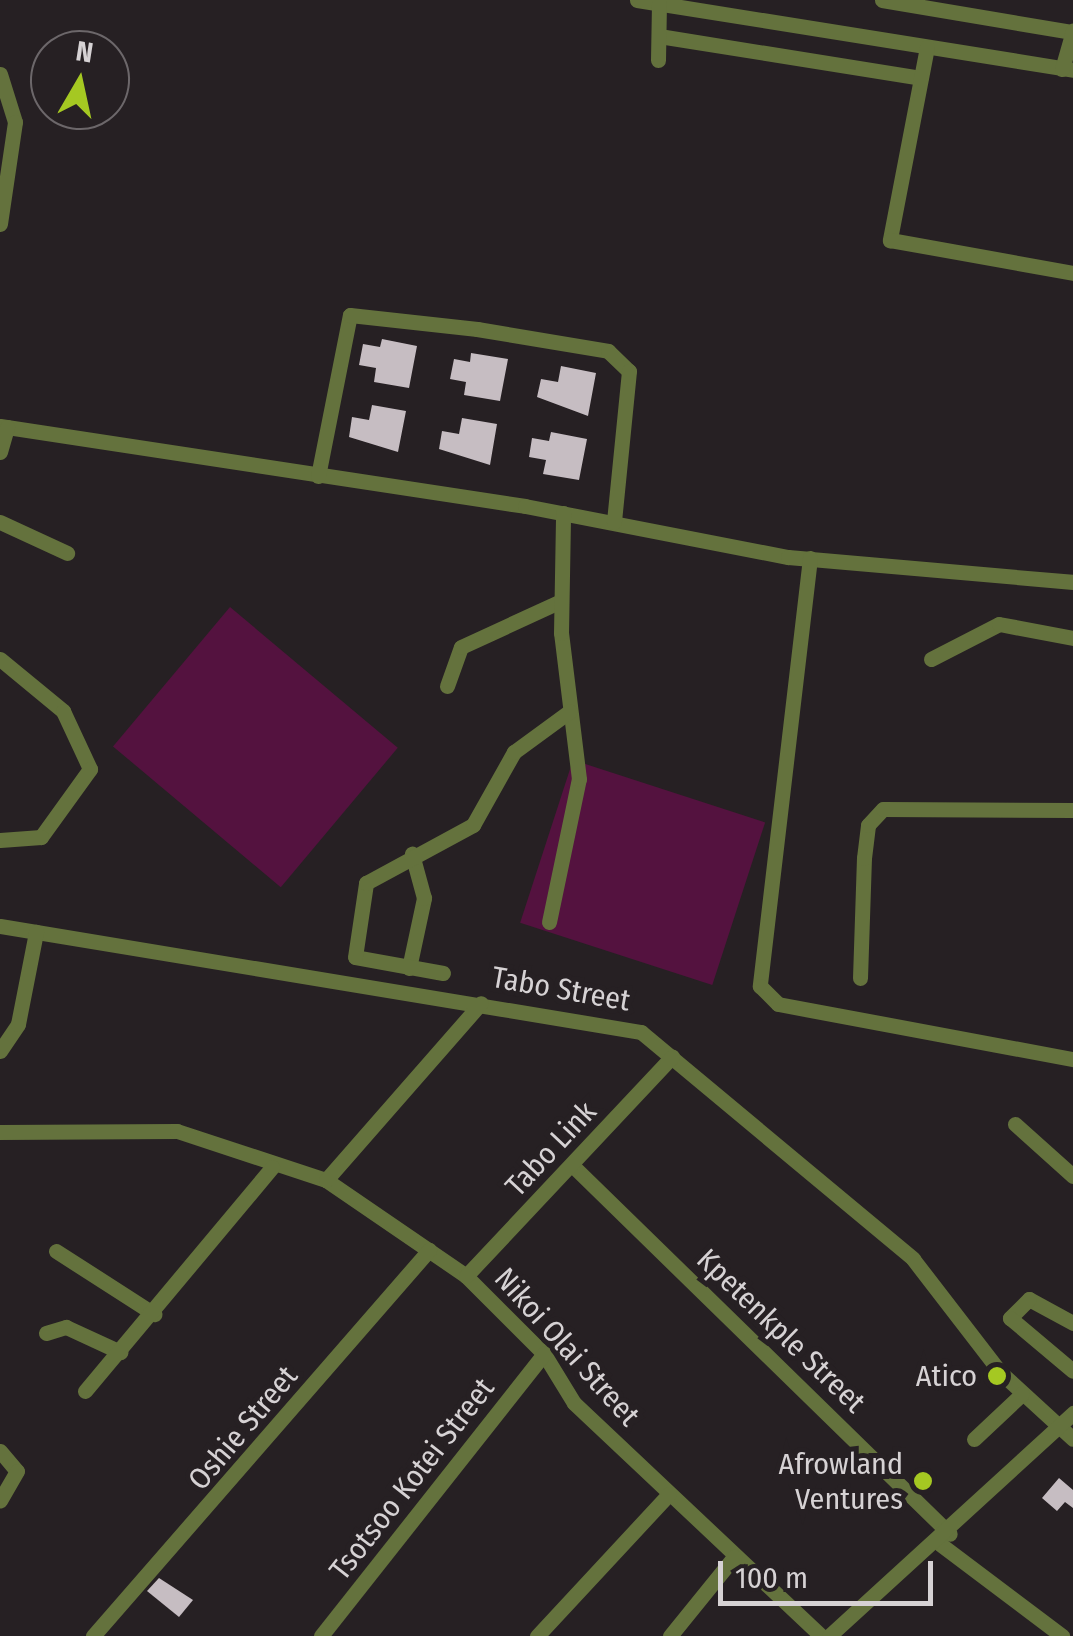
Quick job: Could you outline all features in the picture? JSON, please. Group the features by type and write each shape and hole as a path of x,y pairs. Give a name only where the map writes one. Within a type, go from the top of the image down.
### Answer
{"street":[{"path":"637,0 1068,69 1071,39 882,0"},
{"path":"658,60 659,4"},
{"path":"658,36 921,78"},
{"path":"926,46 890,240 1073,272"},
{"path":"0,74 15,122 0,224"},
{"path":"318,476 350,315 528,337 608,351 629,371 614,522"},
{"path":"0,452 4,427 563,513 810,558 1073,582"},
{"path":"548,922 579,778 560,601 563,513"},
{"path":"0,522 67,553"},
{"path":"810,558 760,986 778,1004 1073,1059"},
{"path":"446,686 461,647 560,601"},
{"path":"930,659 999,624 1073,638"},
{"path":"0,659 62,712 90,769 41,838 0,840"},
{"path":"443,974 362,961 350,944 372,874 473,825 514,752 540,724 570,711"},
{"path":"860,978 868,825 883,809 1073,810"},
{"path":"409,968 424,898 412,854"},
{"name":"Tabo Street","path":"0,926 641,1032 913,1259 1022,1394 1073,1439"},
{"path":"0,1050 18,1024 36,932"},
{"path":"326,1180 481,1003"},
{"name":"Tabo Link","path":"466,1276 574,1167 672,1056"},
{"path":"1015,1124 1073,1176"},
{"name":"Nikoi Olai Street","path":"0,1132 136,1126 223,1145 272,1167 326,1180 466,1276 544,1354 574,1403 734,1556 825,1636"},
{"path":"85,1391 154,1314 272,1167"},
{"name":"Kpetenkple Street","path":"574,1167 945,1538 1062,1636"},
{"name":"Oshie Street","path":"92,1636 430,1250"},
{"path":"56,1251 154,1314"},
{"path":"1073,1323 1028,1298 1010,1318 1073,1372"},
{"path":"46,1333 66,1328 120,1352"},
{"name":"Tsotsoo Kotei Street","path":"321,1636 544,1354"},
{"path":"974,1438 1022,1394"},
{"path":"825,1636 945,1538 1073,1413"},
{"path":"0,1451 17,1471 0,1500"},
{"path":"537,1636 668,1494"},
{"path":"670,1636 734,1556"}],"shaded area":[{"path":"230,607 398,748 281,887 113,746"},
{"path":"573,760 765,822 712,985 520,923"}],"building":[{"path":"382,339 417,346 409,388 374,382 376,368 359,365 363,344 380,347"},
{"path":"471,353 508,359 500,401 464,395 466,382 450,379 454,359 470,362"},
{"path":"561,366 596,373 588,416 537,397 541,379 558,382"},
{"path":"372,405 406,411 398,452 349,437 352,417 369,420"},
{"path":"462,418 497,424 490,465 439,449 442,431 459,434"},
{"path":"551,432 587,439 579,480 543,474 546,460 529,457 532,438 549,441"},
{"path":"1059,1478 1073,1490 1073,1508 1065,1502 1057,1511 1042,1498"},
{"path":"159,1578 193,1600 179,1617 147,1591"}],"place":[{"name":"Atico","path":"997,1376"},
{"name":"Afrowland Ventures","path":"923,1481"}]}
